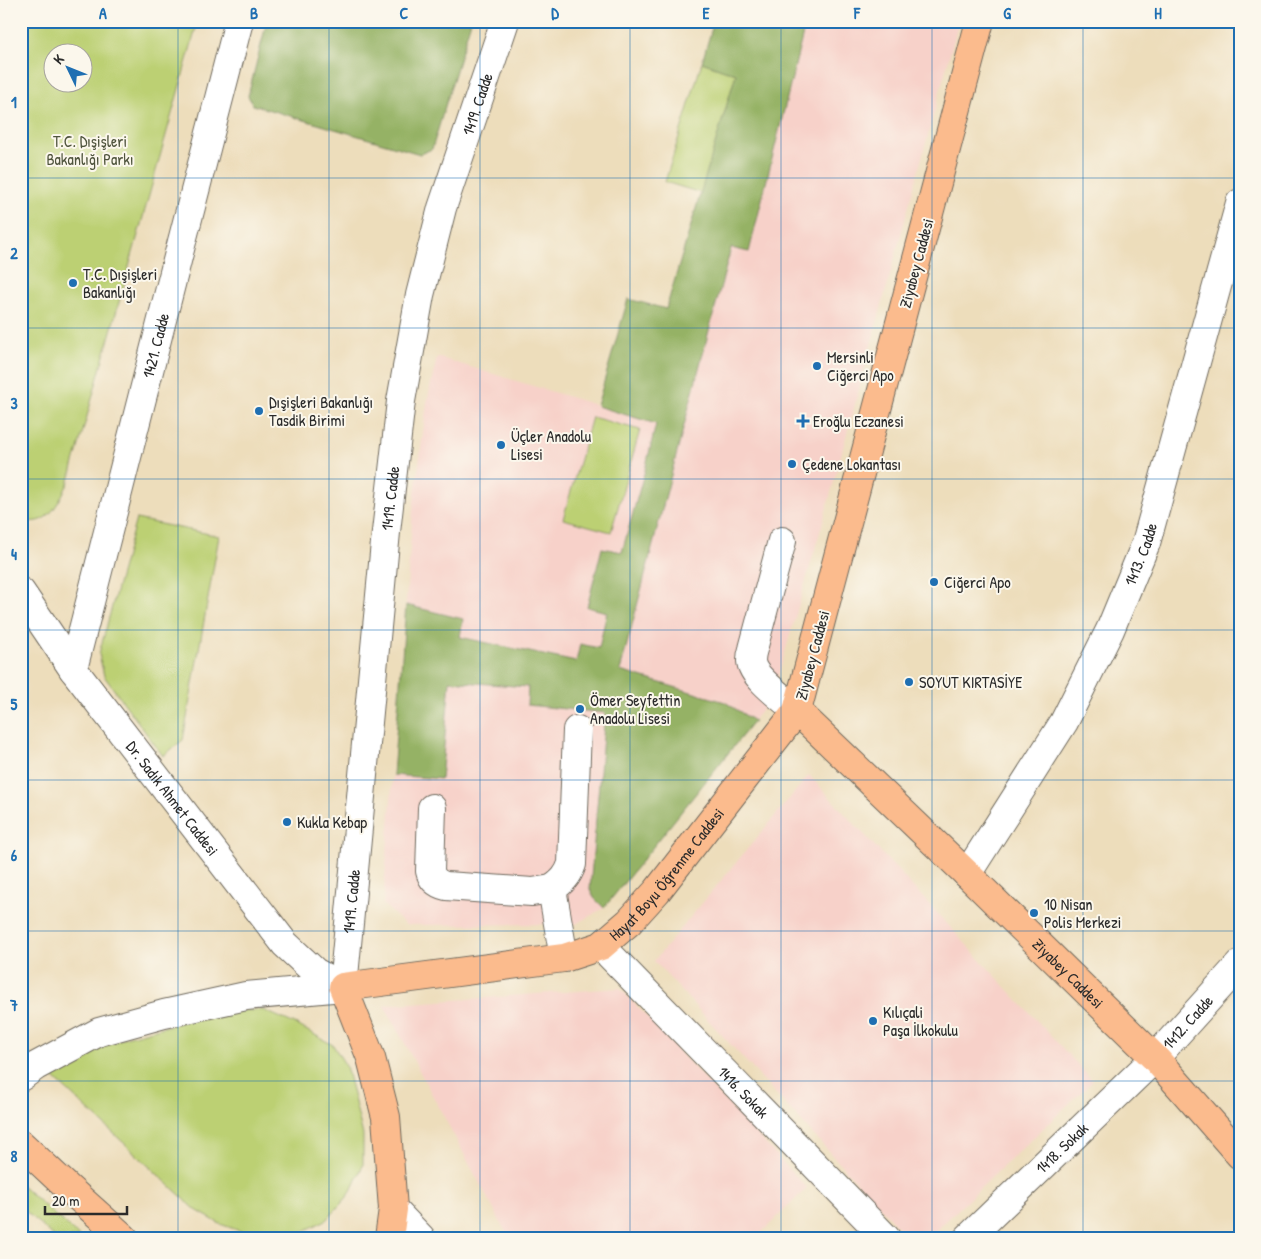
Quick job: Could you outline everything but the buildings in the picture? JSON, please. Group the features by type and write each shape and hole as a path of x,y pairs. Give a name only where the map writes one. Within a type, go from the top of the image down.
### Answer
{"main road":[{"name":"Ziyabey Caddesi","path":"980,21 797,711 1155,1058 1240,1155"},
{"name":"Hayat Boyu Öğrenme Caddesi","path":"343,988 564,958 601,946 629,922 657,891 797,711"},
{"path":"343,988 371,1058 386,1118 393,1209 389,1238"},
{"path":"21,1144 124,1238"},
{"path":"371,1238 393,1209"}],"street":[{"name":"1421. Cadde","path":"73,669 239,21"},
{"name":"1419. Cadde","path":"343,988 386,532 401,401 420,295 442,208 505,21"},
{"name":"1413. Cadde","path":"967,874 1064,722 1110,630 1142,552 1240,203"},
{"path":"782,541 751,661 760,679 797,711"},
{"name":"Dr. Sadık Ahmet Caddesi","path":"21,592 73,669 285,944 315,972 343,988"},
{"path":"432,808 430,871 433,879 437,882 446,886 532,892 552,889 565,878 572,864 577,730"},
{"path":"552,889 564,958"},
{"name":"1416. Sokak","path":"601,946 886,1238"},
{"name":"1412. Cadde","path":"1155,1058 1240,964"},
{"path":"21,1077 36,1066 100,1032 155,1016 246,996 343,988"},
{"name":"1418. Sokak","path":"968,1238 1155,1058"},
{"path":"393,1209 421,1238"}],"shaded area":[{"path":"806,21 959,21 824,518 772,697 604,908 576,924 406,925 383,904 413,509 427,402 437,357 656,423 645,470 671,477 731,247 749,252"},
{"name":"Kılıçali Paşa İlkokulu","path":"809,775 1093,1081 928,1238 908,1238 654,961"},
{"path":"620,988 807,1188 756,1238 509,1238 384,1005"}],"green space":[{"name":"T.C. Dışişleri Bakanlığı Parkı","path":"21,21 198,21 68,484 51,512 39,521 21,520"},
{"path":"267,21 471,21 432,149 420,154 253,105 248,96"},
{"path":"714,21 806,21 749,252 731,248 620,671 725,702 754,721 604,908 594,898 590,889 605,713 527,705 528,687 450,681 441,779 393,775 406,605 463,619 460,637 576,662 580,644 599,648 607,612 587,607 602,548 622,552 656,424 597,406 628,299 666,309 736,74 702,62"},
{"path":"702,62 736,74 701,193 665,182"},
{"path":"592,417 640,430 611,532 563,519"},
{"path":"136,519 219,536 183,740 163,756 104,676 99,654"},
{"path":"263,1010 295,1024 333,1045 346,1066 363,1135 363,1165 349,1195 326,1220 300,1233 272,1237 246,1233 220,1224 196,1210 54,1078 55,1071 83,1055 126,1037 223,1011"},
{"path":"21,1185 81,1238 55,1238 21,1207"}],"place":[{"name":"T.C. Dışişleri Bakanlığı","path":"73,283"},
{"name":"Mersinli Ciğerci Apo","path":"817,366"},
{"name":"Dışişleri Bakanlığı Tasdik Birimi","path":"259,411"},
{"name":"Eroğlu Eczanesi","path":"803,421"},
{"name":"Üçler Anadolu Lisesi","path":"501,445"},
{"name":"Çedene Lokantası","path":"792,464"},
{"name":"Ciğerci Apo","path":"934,582"},
{"name":"SOYUT KIRTASİYE","path":"909,682"},
{"name":"Ömer Seyfettin Anadolu Lisesi","path":"580,709"},
{"name":"Kukla Kebap","path":"287,822"},
{"name":"10 Nisan Polis Merkezi","path":"1034,913"},
{"name":"Kılıçali Paşa İlkokulu","path":"873,1021"}]}
